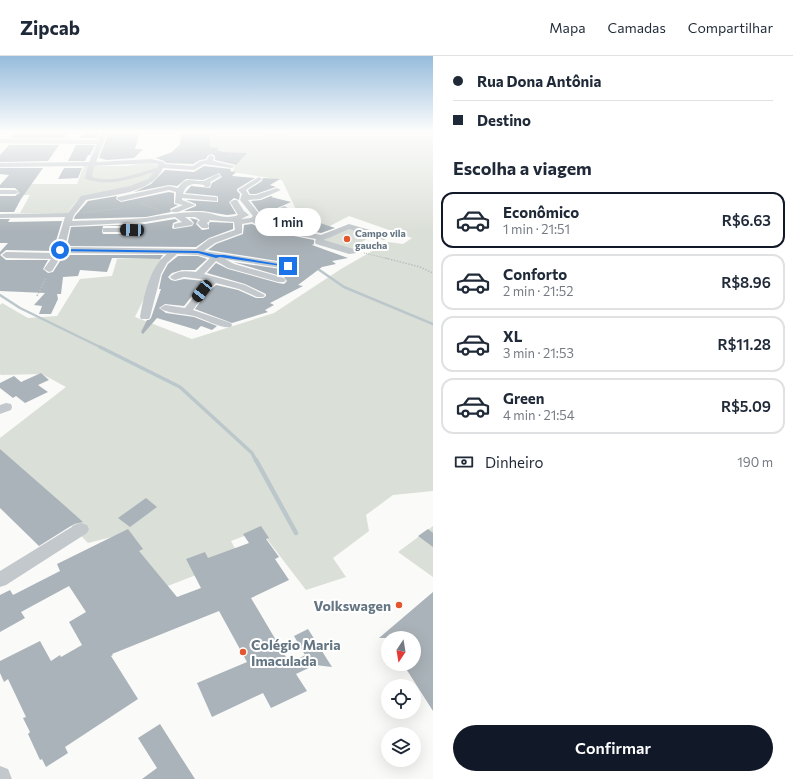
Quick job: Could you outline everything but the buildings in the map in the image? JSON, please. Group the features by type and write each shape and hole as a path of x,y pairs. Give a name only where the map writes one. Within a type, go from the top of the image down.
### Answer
{"street":[{"path":"0,165 24,165"},
{"path":"92,165 87,176 98,180 118,180 159,170 194,168 199,165"},
{"path":"49,269 59,253 65,228 71,214 84,198 128,189 146,183 159,170 161,165"},
{"path":"227,165 232,166"},
{"path":"159,170 174,174"},
{"path":"185,176 198,176"},
{"path":"180,213 191,205 178,201 182,185 192,181 205,184 218,176"},
{"path":"256,221 257,216 244,200 246,194 242,190 259,179"},
{"path":"121,199 169,188 179,193 214,199"},
{"path":"245,198 277,190"},
{"path":"0,192 15,192"},
{"path":"234,202 245,215 237,221"},
{"path":"65,228 145,220 180,213 204,214 212,218 237,221 256,221 285,213 284,208"},
{"path":"177,226 189,223 182,219 180,213"},
{"path":"0,216 71,214"},
{"path":"196,214 206,221 201,223 205,226"},
{"path":"200,249 211,240 233,235 239,231 237,221"},
{"path":"256,221 272,228 321,238 327,237 344,227 349,226 384,237"},
{"path":"65,228 132,230"},
{"path":"321,238 319,242 349,251 354,251"},
{"path":"145,317 149,295 162,264 171,249"},
{"path":"200,249 232,266 281,280"},
{"path":"6,255 200,249 263,255"},
{"path":"198,275 219,255 288,266"},
{"path":"175,277 183,274 198,275 260,295"},
{"path":"188,310 202,291 214,279"},
{"path":"165,308 188,310 210,316 227,325"},
{"path":"0,580 81,529"}],"path":[{"path":"135,204 140,203 161,210 180,213"},
{"path":"71,214 124,207"},
{"path":"354,251 420,266 433,274"},
{"path":"37,296 49,269"}],"shaded area":[{"path":"158,165 154,173 148,179 131,187 83,196 76,201 68,213 20,213 30,195 16,195 22,184 77,184 84,166"},
{"path":"235,165 433,165 433,491 393,495 366,515 369,531 333,558 346,577 306,590 260,530 231,541 240,558 160,589 116,536 88,543 0,453 0,438 66,387 42,374 0,374 0,305 2,303 28,318 57,316 80,279 112,276 117,259 163,259 135,317 192,339 274,313 341,269 388,242 403,244 412,238 349,216 326,228 301,220 282,180 233,172"},
{"name":"Campo vila gaucha","path":"346,228 373,235 349,250 321,242"},
{"path":"433,526 433,577 398,552"}],"waterway":[{"path":"315,267 344,287 433,324"},
{"path":"0,295 20,308 102,348"},
{"path":"102,348 180,387 252,453 256,461"},
{"path":"256,460 296,533"}],"place":[{"name":"Campo vila gaucha","path":"347,239"},
{"name":"Volkswagen","path":"399,605"},
{"name":"Colégio Maria Imaculada","path":"243,652"}],"route":[{"path":"60,250 198,252 216,257 219,255 288,266"}]}
